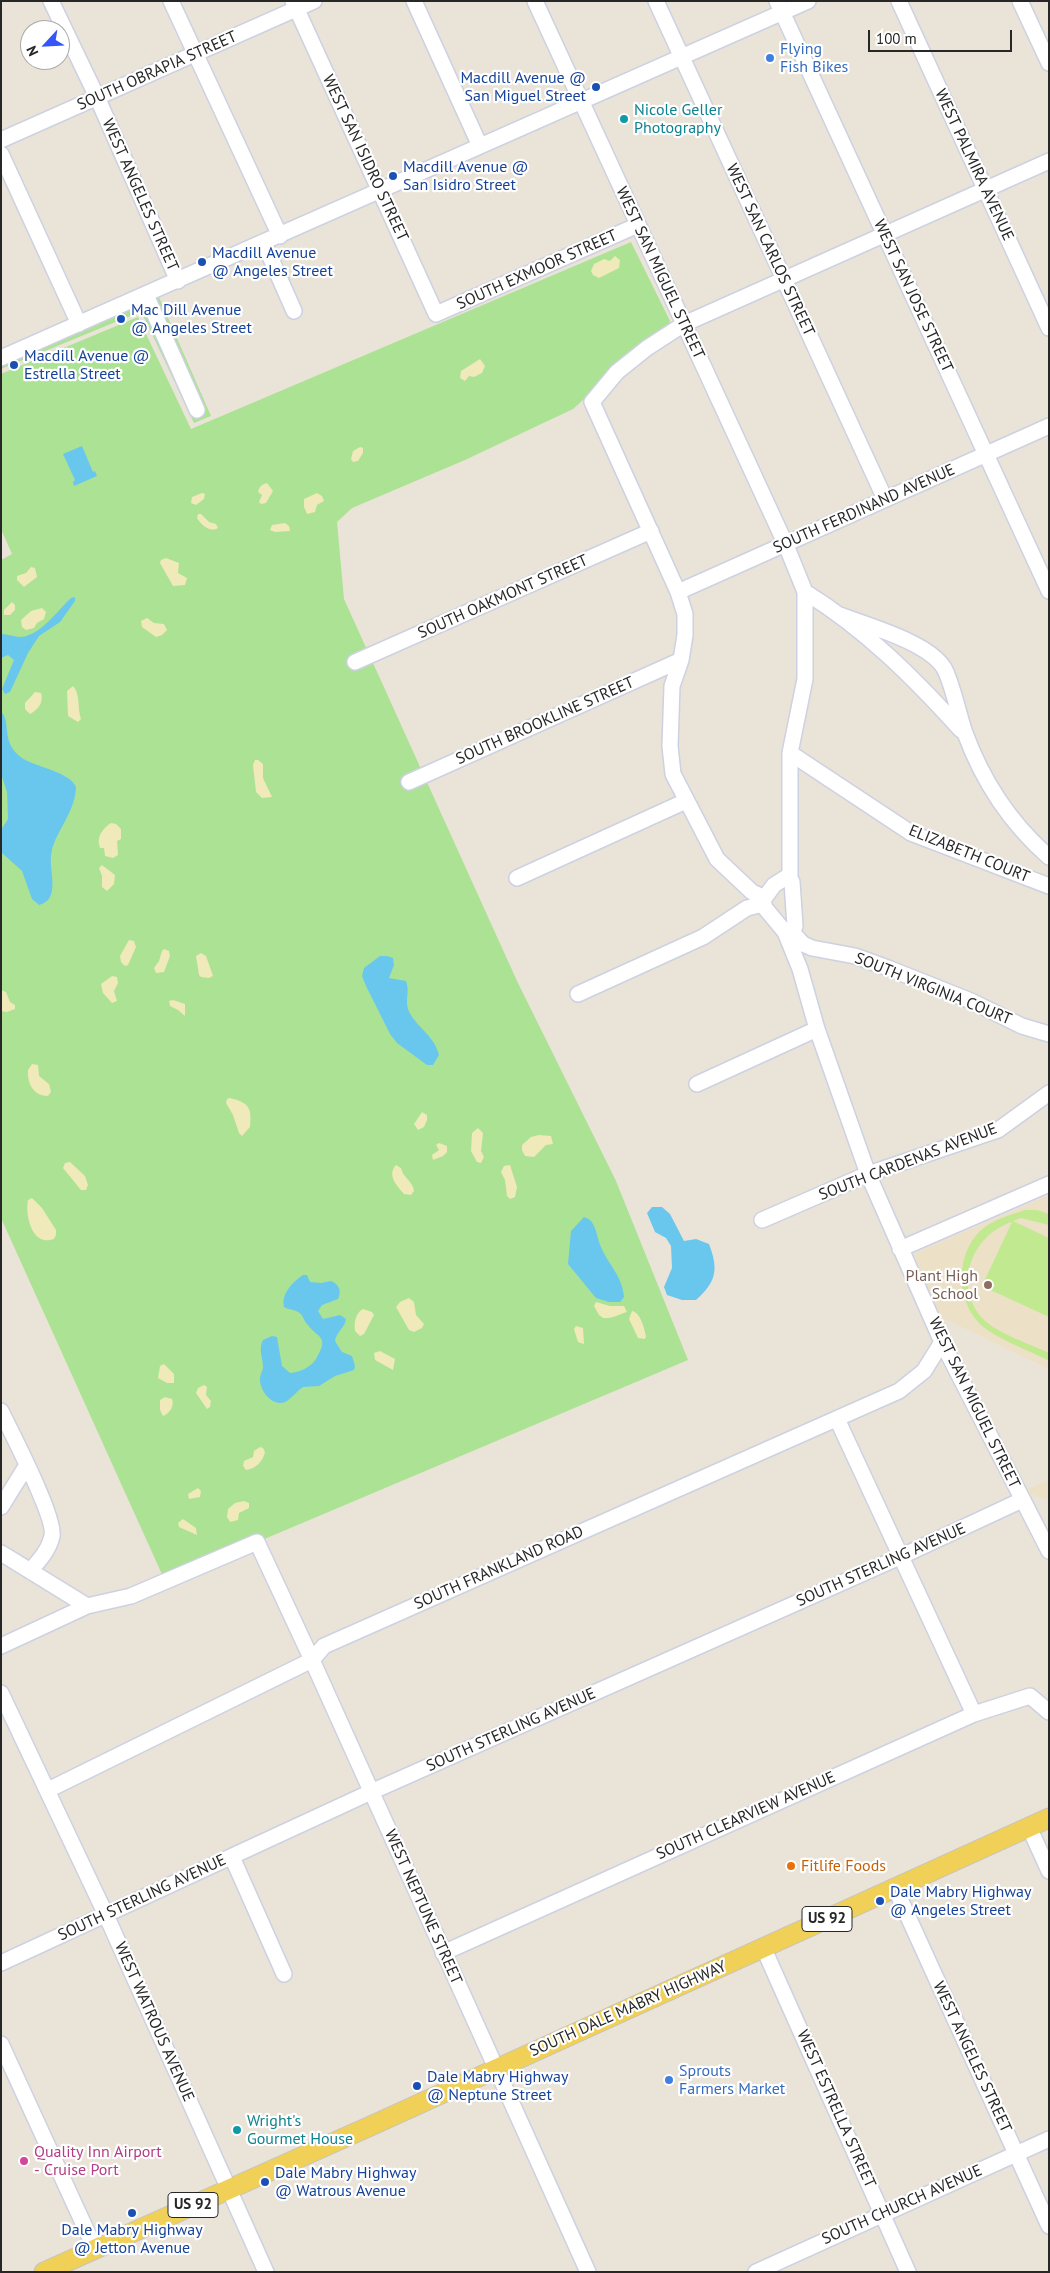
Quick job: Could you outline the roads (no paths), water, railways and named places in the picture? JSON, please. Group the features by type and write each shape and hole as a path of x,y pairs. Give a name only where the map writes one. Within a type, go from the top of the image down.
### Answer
{"main road":[{"name":"SOUTH DALE MABRY HIGHWAY","path":"44,2272 1049,1818"}],"street":[{"name":"WEST ANGELES STREET","path":"51,1 97,97 178,280"},
{"path":"171,1 280,236"},
{"name":"SOUTH OBRAPIA STREET","path":"1,140 196,54 295,5 314,1"},
{"path":"414,1 480,146"},
{"name":"WEST SAN MIGUEL STREET","path":"535,1 786,545 805,592"},
{"name":"WEST SAN CARLOS STREET","path":"656,1 885,499"},
{"path":"1,358 682,57 780,7 808,1"},
{"name":"WEST PALMIRA AVENUE","path":"899,1 1049,328"},
{"path":"1020,1 1049,63"},
{"name":"WEST SAN ISIDRO STREET","path":"295,5 436,314"},
{"name":"WEST SAN JOSE STREET","path":"780,7 1049,591"},
{"path":"1,154 79,324"},
{"path":"805,592 805,679 790,752 790,879 795,926 789,932 763,900 717,859 673,774 670,746 672,686 681,660 686,614 678,592 592,402 616,372 647,348 684,324 1049,160"},
{"name":"SOUTH EXMOOR STREET","path":"436,314 638,225"},
{"path":"264,243 294,311"},
{"path":"146,295 197,410"},
{"name":"SOUTH FERDINAND AVENUE","path":"678,592 1049,426"},
{"name":"SOUTH OAKMONT STREET","path":"355,662 650,532"},
{"path":"805,592 840,615 892,658 966,735"},
{"path":"840,615 916,644 944,667 966,735 993,793 1024,836 1049,857"},
{"name":"SOUTH BROOKLINE STREET","path":"408,782 681,660"},
{"name":"ELIZABETH COURT","path":"790,752 911,833 1049,886"},
{"path":"517,878 686,801"},
{"path":"578,994 703,937 750,906 763,900 779,880 790,879"},
{"name":"WEST SAN MIGUEL STREET","path":"789,932 817,1029 868,1174 942,1342 1049,1551"},
{"name":"SOUTH VIRGINIA COURT","path":"789,932 803,944 812,948 855,956 971,1001 1022,1026 1049,1034"},
{"path":"697,1084 817,1029"},
{"name":"SOUTH CARDENAS AVENUE","path":"762,1220 868,1174 998,1130 1049,1093"},
{"path":"900,1249 1049,1184"},
{"name":"SOUTH FRANKLAND ROAD","path":"48,1790 312,1660 324,1646 330,1643 899,1391 924,1371 942,1342"},
{"path":"1,1411 40,1492 53,1534 44,1555 30,1571"},
{"path":"837,1419 974,1714"},
{"path":"1,1507 27,1465"},
{"name":"SOUTH STERLING AVENUE","path":"1,1963 371,1792 902,1556 1022,1500"},
{"name":"WEST NEPTUNE STREET","path":"87,1606 131,1596 256,1542 312,1660 588,2272"},
{"path":"1,1553 87,1606"},
{"path":"1,1646 87,1606"},
{"name":"WEST WATROUS AVENUE","path":"1,1693 106,1915 266,2272"},
{"name":"SOUTH CLEARVIEW AVENUE","path":"443,1953 974,1714 1030,1696 1049,1712"},
{"path":"1029,1827 1049,1871"},
{"path":"232,1857 284,1974"},
{"name":"WEST ANGELES STREET","path":"895,1888 1049,2226"},
{"name":"WEST ESTRELLA STREET","path":"762,1948 908,2272"},
{"path":"1,2044 95,2249"},
{"name":"SOUTH CHURCH AVENUE","path":"756,2272 1049,2139"}],"water":[{"path":"82,446 93,472 95,471 97,476 74,486 73,482 75,480 63,454"},
{"path":"75,597 75,601 60,622 39,636 28,653 10,692 5,694 2,689 14,660 8,655 1,658 1,634 21,637 35,632 48,622 71,598"},
{"path":"1,711 6,722 11,746 15,752 28,761 67,777 76,787 72,806 56,839 51,856 52,891 46,902 39,905 32,899 22,871 1,852 1,830 8,819 7,792 1,774"},
{"path":"380,956 393,958 394,965 389,978 406,981 408,1009 415,1021 437,1048 439,1055 433,1065 427,1065 397,1043 390,1034 366,986 362,976 364,968"},
{"path":"652,1207 662,1207 670,1214 684,1241 696,1239 709,1244 714,1261 714,1275 708,1287 696,1300 682,1300 667,1295 664,1287 672,1268 671,1246 666,1238 655,1232 647,1213"},
{"path":"584,1217 593,1224 601,1247 621,1283 624,1297 620,1302 609,1302 596,1298 568,1264 571,1231"},
{"path":"303,1275 307,1275 310,1282 321,1283 331,1281 338,1286 340,1293 338,1299 322,1305 318,1311 323,1319 340,1315 346,1319 335,1341 342,1352 352,1356 355,1366 354,1370 335,1376 319,1386 303,1387 285,1402 275,1402 267,1396 260,1383 263,1367 261,1350 263,1340 272,1336 277,1337 282,1366 290,1373 301,1371 311,1365 322,1346 321,1338 311,1329 301,1314 284,1307 286,1293"}],"place":[{"name":"Flying Fish Bikes","path":"770,58"},
{"name":"Macdill Avenue @ San Miguel Street","path":"596,87"},
{"name":"Nicole Geller Photography","path":"624,119"},
{"name":"Macdill Avenue @ San Isidro Street","path":"393,176"},
{"name":"Macdill Avenue @ Angeles Street","path":"202,262"},
{"name":"Mac Dill Avenue @ Angeles Street","path":"121,319"},
{"name":"Macdill Avenue @ Estrella Street","path":"14,365"},
{"name":"Plant High School","path":"988,1285"},
{"name":"Fitlife Foods","path":"791,1866"},
{"name":"Dale Mabry Highway @ Angeles Street","path":"880,1901"},
{"name":"Sprouts Farmers Market","path":"669,2080"},
{"name":"Dale Mabry Highway @ Neptune Street","path":"417,2086"},
{"name":"Wright's Gourmet House","path":"237,2130"},
{"name":"Quality Inn Airport - Cruise Port","path":"24,2161"},
{"name":"Dale Mabry Highway @ Watrous Avenue","path":"265,2182"},
{"name":"Dale Mabry Highway @ Jetton Avenue","path":"132,2213"}]}
